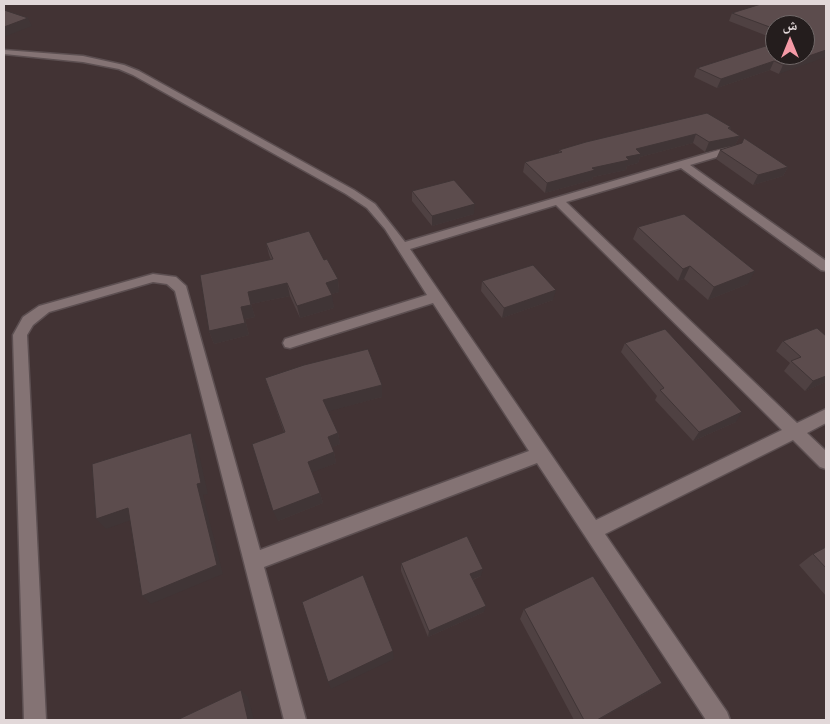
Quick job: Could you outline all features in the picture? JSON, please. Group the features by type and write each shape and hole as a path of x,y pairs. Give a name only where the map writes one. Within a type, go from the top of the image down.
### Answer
{"street":[{"path":"4,52 83,59 121,67 136,73 350,192 380,216 719,720"},
{"path":"402,247 733,149"},
{"path":"682,164 826,267"},
{"path":"558,201 826,462"},
{"path":"35,720 20,342 23,328 36,314 54,305 143,279 162,278 177,284 181,289 295,720"},
{"path":"290,343 436,297"},
{"path":"592,531 826,416"},
{"path":"253,562 540,454"}],"building":[{"path":"761,4 826,4 826,50 815,54 815,15 765,15 765,25 732,13"},
{"path":"4,10 28,18 4,27"},
{"path":"765,46 765,64 721,79 697,68"},
{"path":"707,113 731,127 728,128 740,136 709,142 696,134 636,149 641,154 626,157 629,160 592,168 595,170 547,183 525,162 562,152 559,150 586,142"},
{"path":"744,138 788,167 758,175 720,150 742,143"},
{"path":"454,180 475,204 432,216 412,191"},
{"path":"684,214 755,271 714,287 690,266 683,269 638,227"},
{"path":"309,231 324,260 327,259 338,279 326,283 332,295 297,306 287,283 248,292 251,305 241,307 245,323 209,331 200,275 273,259 266,243"},
{"path":"533,265 556,290 504,308 482,281"},
{"path":"817,328 826,336 826,376 813,381 791,361 801,357 783,341"},
{"path":"665,329 742,412 699,432 660,390 664,388 625,343"},
{"path":"368,349 382,385 323,400 338,433 328,437 334,452 308,462 320,493 273,511 252,444 285,432 265,378 304,365"},
{"path":"191,433 201,483 197,484 217,565 142,596 128,508 96,519 92,464"},
{"path":"467,536 483,569 470,574 486,606 429,631 401,563"},
{"path":"826,547 826,568 813,554"},
{"path":"363,575 393,651 328,682 302,602"},
{"path":"593,576 662,683 597,720 584,720 524,609"},
{"path":"241,690 248,720 177,720"}]}
